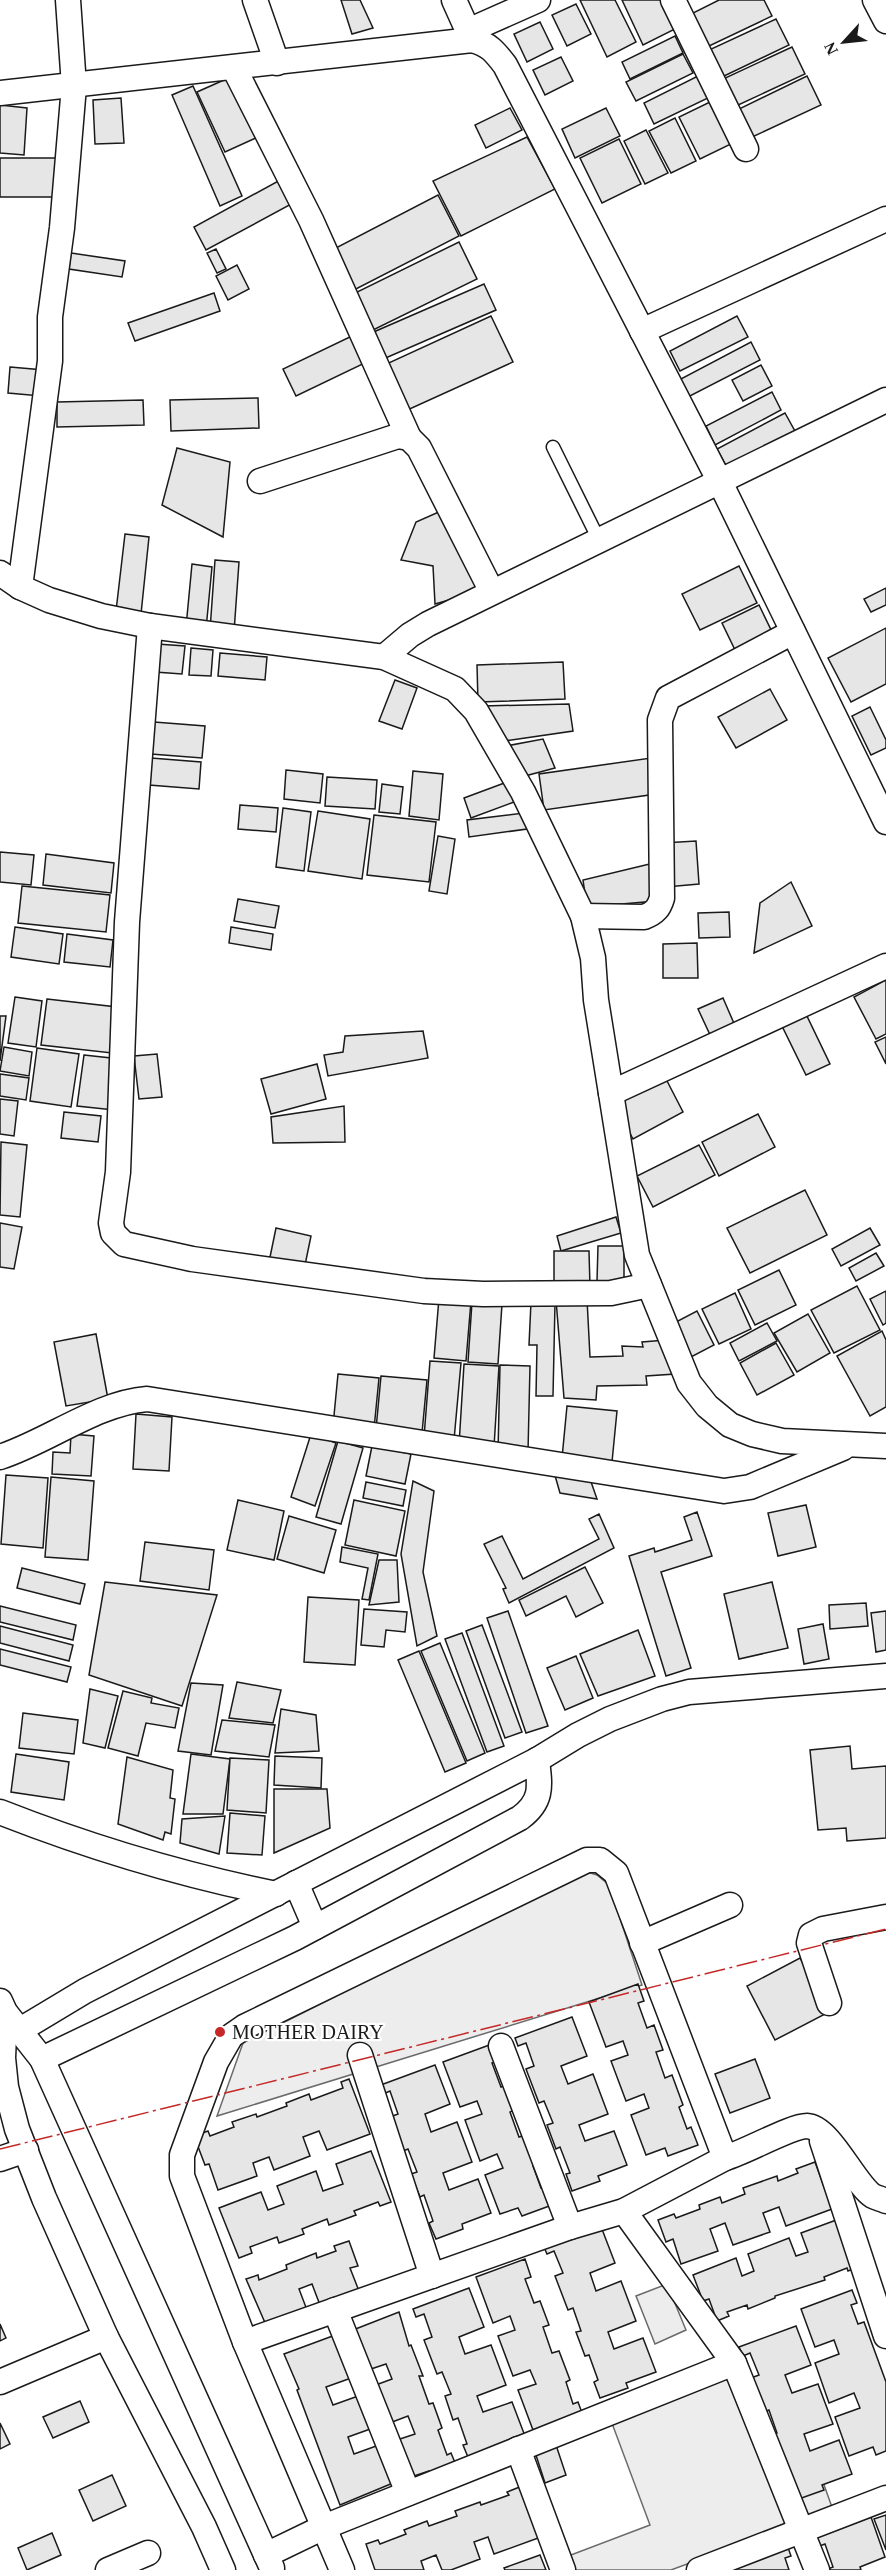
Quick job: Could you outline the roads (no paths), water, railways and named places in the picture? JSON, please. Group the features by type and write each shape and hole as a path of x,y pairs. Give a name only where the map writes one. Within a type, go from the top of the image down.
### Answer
{"street":[{"path":"20,587 50,361 50,316 62,228 74,86 68,0"},
{"path":"255,0 277,63"},
{"path":"454,0 470,36 486,44 505,65 719,480 886,822"},
{"path":"0,93 277,63 470,36 538,0"},
{"path":"673,0 746,149"},
{"path":"875,0 886,21"},
{"path":"234,68 311,220 409,438 419,448 492,592"},
{"path":"642,331 886,219"},
{"path":"384,657 410,635 428,624 886,400"},
{"path":"260,481 374,442 398,436 409,438"},
{"path":"0,573 20,587 49,600 101,616 150,626 384,657 455,689 476,711 522,792 583,916 593,958 596,1000 637,1255 689,1383 707,1406 730,1425 782,1441 886,1446"},
{"path":"150,626 127,922 118,1172 111,1223 113,1233 124,1244 192,1259 424,1291 483,1294 611,1293 649,1285"},
{"path":"583,916 644,916 652,914 659,906 662,897 660,720 668,698 793,633"},
{"path":"610,1093 886,966"},
{"path":"0,1457 71,1424 133,1400 147,1399 724,1491 750,1487 849,1446"},
{"path":"8,2014 85,1991 537,1760 610,1719 662,1699 689,1692 886,1676"},
{"path":"42,2059 315,1927 520,1818 532,1809 537,1798 540,1785 537,1760"},
{"path":"0,1812 81,1841 224,1883 286,1888 315,1927"},
{"path":"342,2570 245,2342 182,2176 182,2155 216,2062 231,2036 244,2027 587,1860 600,1860 616,1873 725,2158"},
{"path":"642,1943 730,1905"},
{"path":"830,2003 809,1943 811,1935 823,1929 886,1917"},
{"path":"8,2014 42,2059 269,2562 324,2526 734,2363"},
{"path":"8,2014 3,2058 6,2087 17,2129 44,2198 106,2337 204,2527 223,2570"},
{"path":"501,2046 570,2227"},
{"path":"360,2055 432,2276"},
{"path":"245,2342 570,2227 624,2211 725,2158 741,2154 795,2128 808,2126 818,2130 872,2195 886,2200"},
{"path":"818,2130 886,2336"},
{"path":"0,2159 26,2150"},
{"path":"624,2211 734,2363 817,2570"},
{"path":"335,2310 408,2493"},
{"path":"0,2382 106,2337"},
{"path":"518,2449 563,2570"},
{"path":"699,2570 886,2498"},
{"path":"108,2570 148,2553"}],"lane":[{"path":"553,447 599,540"}],"place":[{"name":"MOTHER DAIRY","path":"220,2032"}]}
